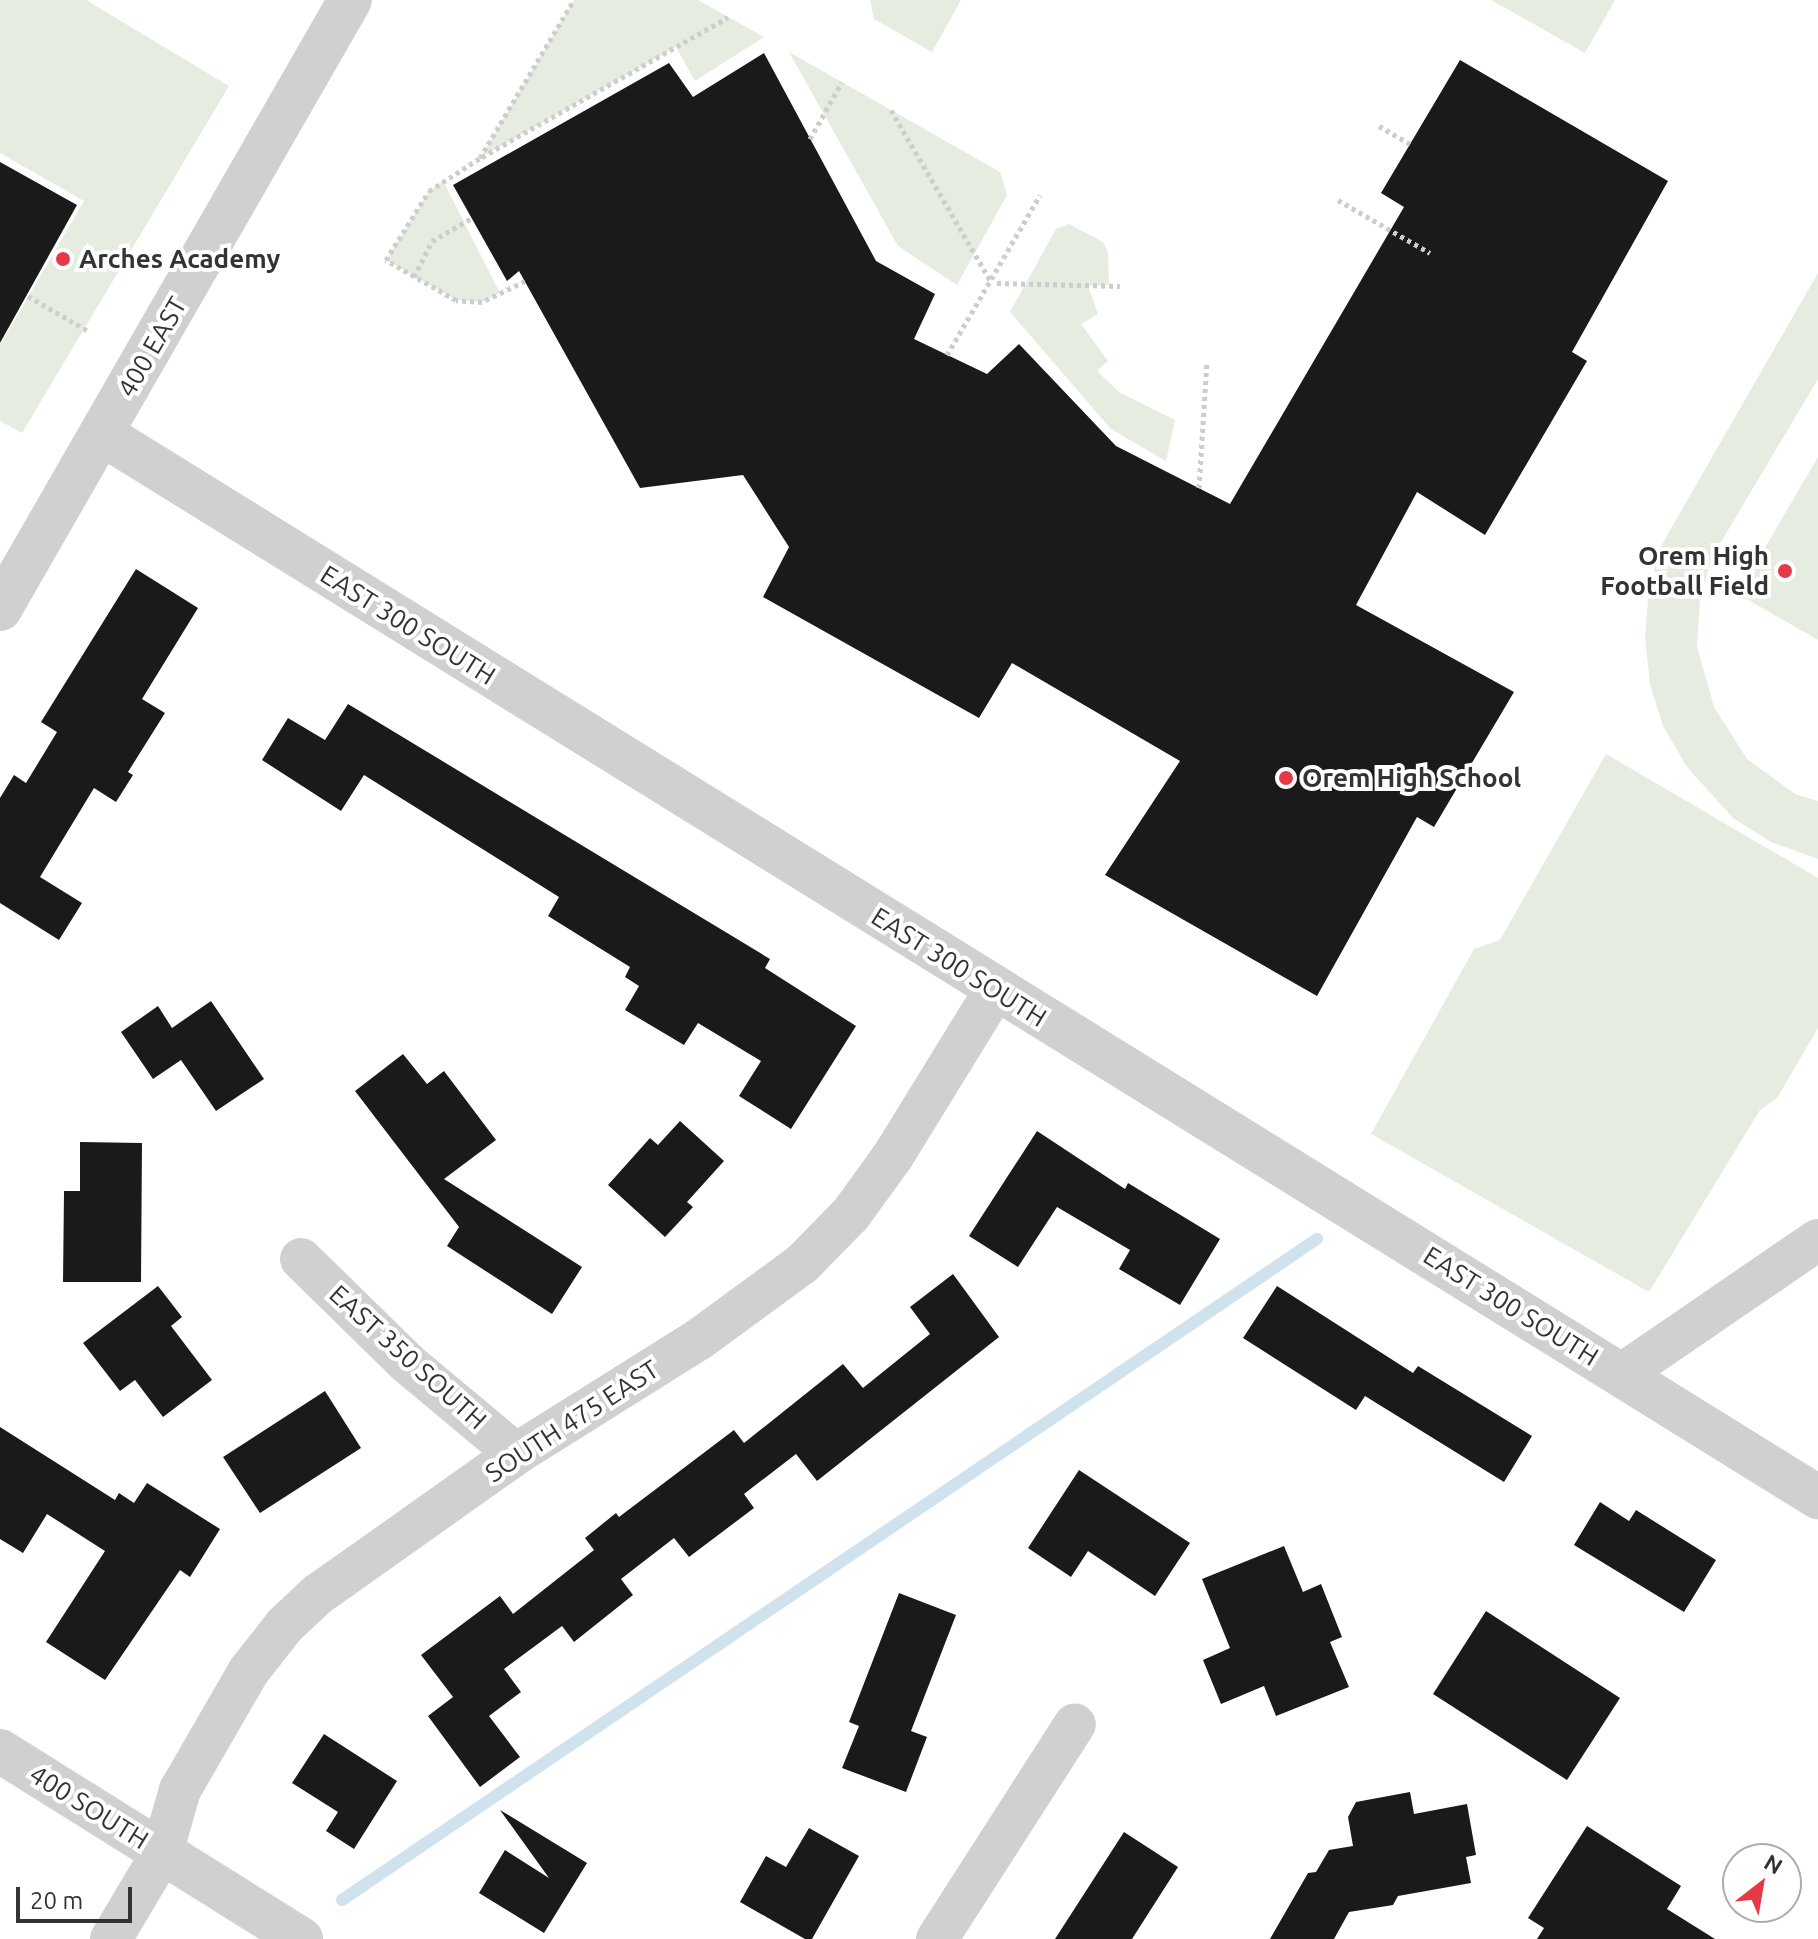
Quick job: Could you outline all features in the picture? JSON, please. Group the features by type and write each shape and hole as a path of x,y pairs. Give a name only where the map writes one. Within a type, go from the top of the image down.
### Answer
{"street":[{"name":"400 EAST","path":"0,609 350,0"},
{"name":"EAST 300 SOUTH","path":"102,434 1818,1497"},
{"name":"SOUTH 475 EAST","path":"111,1939 162,1853 180,1790 248,1672 285,1625 317,1595 516,1454 698,1340 802,1264 851,1214 893,1156 995,990"},
{"path":"1622,1374 1818,1240"},
{"name":"EAST 350 SOUTH","path":"301,1259 406,1362 516,1454"},
{"path":"937,1939 1075,1724"},
{"name":"400 SOUTH","path":"0,1751 301,1939"}],"path":[{"path":"480,158 574,0"},
{"path":"525,281 482,302 456,300 386,260 429,191 480,158 728,17"},
{"path":"810,139 842,82"},
{"path":"891,110 990,280"},
{"path":"1379,126 1410,144"},
{"path":"947,355 1040,195"},
{"path":"1338,200 1430,253"},
{"path":"414,277 432,241 472,218"},
{"path":"997,283 1120,286"},
{"path":"28,296 90,332"},
{"path":"1199,488 1207,361"}],"shaded area":[{"name":"Arches Academy","path":"0,0 86,0 229,86 22,433 0,421 0,345 84,201 0,153"},
{"path":"574,0 698,0 764,37 695,81 676,47 480,158"},
{"path":"870,0 961,0 932,52 874,19"},
{"path":"1491,0 1615,0 1585,53"},
{"path":"789,52 1000,172 1007,195 957,285 898,246"},
{"path":"443,181 500,293 482,302 456,300 386,260 429,191"},
{"path":"1069,224 1103,242 1108,252 1109,285 1088,286 1098,314 1081,324 1108,361 1097,371 1119,392 1175,420 1166,461 1111,429 1010,312 1056,229"},
{"path":"1818,273 1818,379 1712,557 1700,599 1697,647 1714,707 1747,759 1795,794 1818,801 1818,859 1771,842 1733,818 1687,767 1663,726 1650,684 1645,637 1649,589 1661,546"},
{"name":"Orem High Football Field","path":"1818,457 1818,640 1738,594"},
{"path":"1606,754 1818,878 1818,1028 1777,1098 1760,1110 1649,1292 1371,1134 1474,949 1500,940"}],"building":[{"path":"764,53 876,261 935,294 914,339 987,374 1019,344 1116,446 1230,504 1404,207 1381,193 1460,60 1668,181 1572,352 1587,361 1485,535 1417,492 1356,605 1514,692 1434,827 1417,817 1317,996 1105,875 1180,761 1012,663 979,718 763,597 789,547 743,475 640,488 519,271 507,281 453,185 669,63 693,97"},
{"name":"Arches Academy","path":"0,162 77,205 0,343"},
{"path":"136,569 198,608 142,699 165,713 128,772 133,775 116,802 94,788 40,877 82,903 59,940 0,903 0,798 14,775 26,783 57,732 41,722"},
{"path":"348,704 770,959 765,968 856,1026 791,1129 739,1096 761,1061 698,1023 684,1045 625,1010 639,986 625,977 630,967 548,916 559,897 364,775 341,811 262,760 288,718 325,740"},
{"path":"211,1001 264,1079 216,1111 181,1060 153,1079 121,1032 158,1006 172,1028"},
{"path":"403,1054 427,1084 444,1071 496,1140 444,1179 582,1267 552,1314 447,1246 459,1227 355,1091"},
{"path":"680,1121 724,1161 687,1202 693,1207 665,1237 608,1185 650,1138 658,1145"},
{"path":"1037,1131 1125,1189 1128,1183 1220,1239 1180,1305 1119,1269 1130,1250 1057,1207 1018,1267 969,1236"},
{"path":"80,1142 142,1143 141,1282 63,1282 64,1191 80,1191"},
{"path":"953,1274 999,1337 817,1481 796,1454 744,1494 754,1508 689,1557 674,1538 621,1579 633,1595 574,1642 562,1626 504,1669 521,1692 489,1716 520,1757 480,1787 428,1716 453,1697 421,1655 500,1596 513,1614 594,1550 585,1538 616,1513 619,1517 734,1430 744,1443 843,1364 863,1388 930,1334 910,1307"},
{"path":"158,1286 182,1317 171,1326 212,1380 163,1417 135,1380 120,1391 83,1343"},
{"path":"1277,1286 1413,1373 1418,1366 1532,1436 1504,1482 1365,1396 1356,1410 1243,1338"},
{"path":"325,1391 361,1448 260,1513 223,1457"},
{"path":"0,1427 115,1500 119,1493 134,1503 147,1483 220,1529 190,1577 180,1570 105,1680 46,1642 105,1551 47,1514 23,1553 0,1539"},
{"path":"1079,1470 1190,1543 1155,1596 1088,1551 1071,1577 1028,1548"},
{"path":"1600,1502 1629,1521 1636,1510 1716,1560 1684,1612 1574,1545"},
{"path":"1284,1546 1303,1592 1321,1584 1342,1637 1330,1642 1349,1687 1276,1716 1264,1686 1221,1704 1203,1660 1230,1648 1202,1579"},
{"path":"899,1593 956,1615 911,1731 927,1737 906,1792 842,1768 859,1726 849,1722"},
{"path":"1486,1611 1620,1698 1567,1780 1433,1694"},
{"path":"324,1734 397,1781 354,1849 326,1831 338,1812 292,1783"},
{"path":"1410,1792 1414,1814 1467,1804 1476,1855 1466,1857 1471,1883 1398,1896 1393,1905 1349,1912 1334,1939 1270,1939 1308,1873 1316,1872 1329,1850 1353,1846 1348,1817 1356,1802"},
{"path":"500,1810 587,1863 544,1933 479,1893 505,1850 549,1878"},
{"path":"1587,1826 1681,1886 1667,1909 1715,1939 1537,1939 1544,1928 1528,1918"},
{"path":"809,1828 859,1856 812,1939 805,1939 740,1902 766,1856 786,1867"},
{"path":"1124,1832 1178,1867 1132,1939 1055,1939"}],"waterway":[{"path":"342,1900 1317,1239"}],"place":[{"name":"Arches Academy","path":"63,259"},
{"name":"Orem High Football Field","path":"1785,571"},
{"name":"Orem High School","path":"1286,778"}]}
